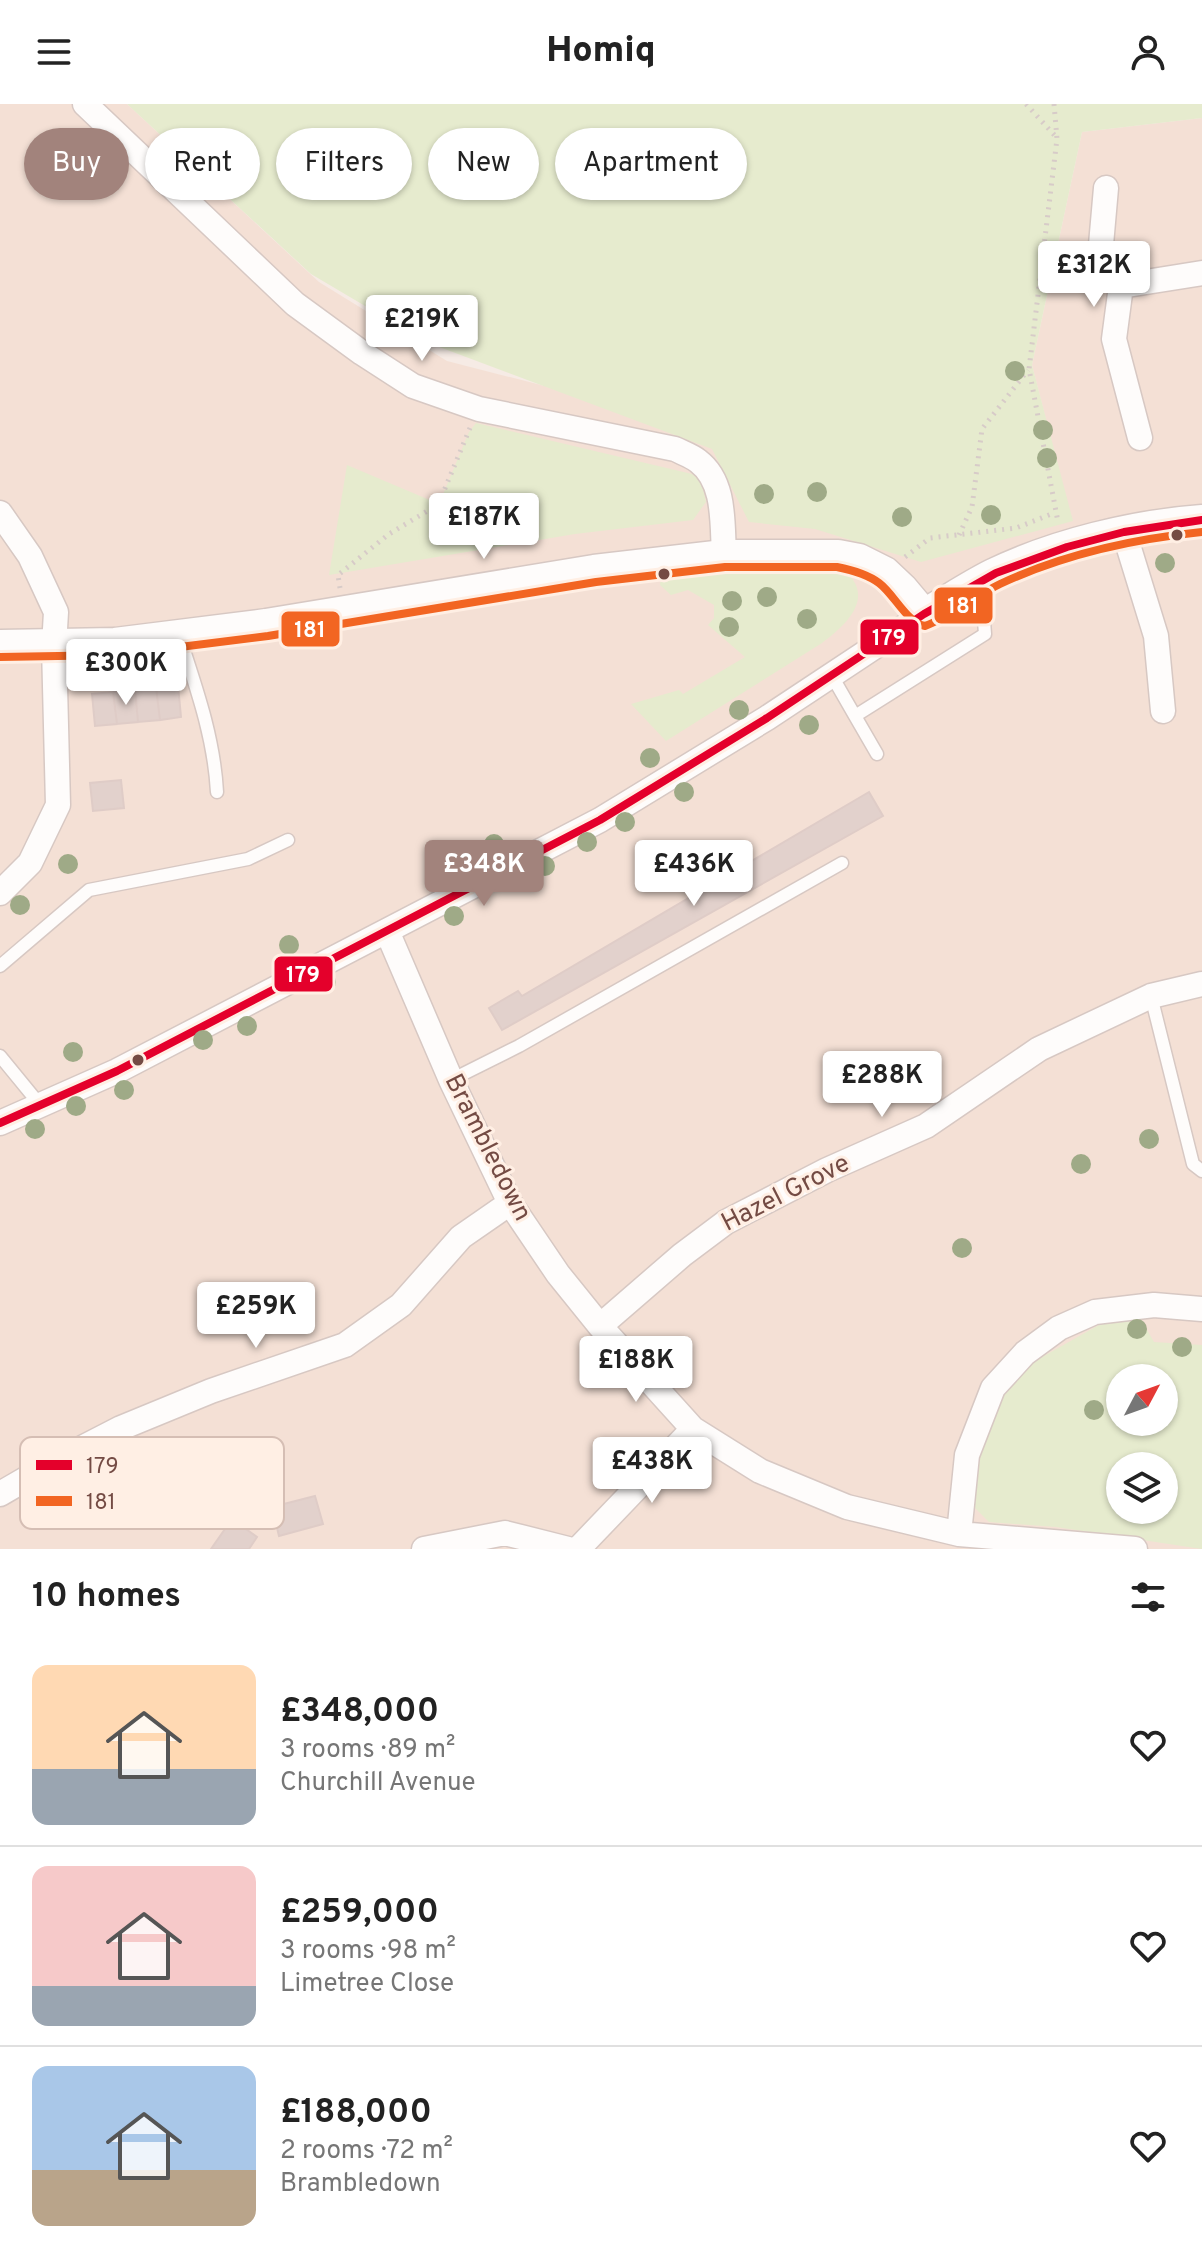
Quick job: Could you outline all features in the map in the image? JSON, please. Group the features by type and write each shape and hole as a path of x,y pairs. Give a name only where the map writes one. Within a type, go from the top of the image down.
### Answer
{"street":[{"path":"85,104 295,304 413,386 479,409 675,449 698,460 713,478 720,498 724,555"},
{"path":"1106,188 1100,256 1121,286 1114,339 1140,438"},
{"path":"1121,286 1202,273"},
{"path":"0,513 30,556 56,612 58,805 30,863 0,893"},
{"path":"0,1123 117,1071 600,820 981,581 1067,547 1124,532 1202,520"},
{"path":"1124,532 1156,636 1163,711"},
{"path":"0,645 115,643 343,612 594,570 724,555 838,555 859,559 885,572 924,614"},
{"name":"Brambledown","path":"387,931 451,1080 510,1203 558,1274 600,1326 693,1429 760,1471 847,1507 959,1534 1135,1549"},
{"name":"Hazel Grove","path":"600,1326 682,1255 726,1222 827,1170 926,1126 1039,1049 1151,996 1202,984"},
{"path":"104,1437 211,1391 345,1345 401,1305 461,1237 510,1203"},
{"path":"959,1534 967,1455 993,1388 1025,1353 1059,1328 1095,1312 1154,1305 1202,1309"},
{"path":"578,1549 693,1429"},
{"path":"0,1494 20,1483"},
{"path":"424,1549 505,1533 568,1549"}],"lane":[{"path":"855,716 985,634 981,581"},
{"path":"179,635 212,747 217,792"},
{"path":"832,676 877,754"},
{"path":"0,966 89,890 248,859 288,840"},
{"path":"451,1080 519,1046 842,863"},
{"path":"1151,996 1193,1164 1202,1171"},
{"path":"0,1056 41,1106"}],"path":[{"path":"1026,104 1057,139"},
{"path":"1054,104 1057,139 1029,369 1054,513 1067,547"},
{"path":"959,535 972,507 982,429 1029,369"},
{"path":"343,612 338,575 389,534 429,510 441,498 479,409"},
{"path":"885,572 930,538 1016,528 1054,513"}],"shaded area":[{"path":"0,104 127,104 153,128 145,128 145,200 231,200 319,282 447,361 1072,521 1032,365 1082,132 1202,118 1202,1549 0,1549"}],"green space":[{"path":"127,104 1202,104 1202,118 1082,132 1032,365 1073,521 921,562 815,529 749,522 712,449 426,342 311,274 231,200 260,200 260,128 153,128"},
{"path":"476,423 692,474 701,480 706,502 693,520 575,534 329,575 347,465 439,504 469,432"},
{"path":"835,564 848,574 856,585 858,595 851,615 822,643 666,741 631,704 679,690 683,694 745,657 708,625 714,618 714,605 688,590 671,595 660,585 662,569"},
{"path":"1138,1314 1154,1342 1202,1345 1202,1549 1056,1527 989,1522 972,1505 972,1471 983,1429 1019,1370 1106,1321"}],"building":[{"path":"178,685 181,717 160,720 156,687"},
{"path":"156,687 160,720 138,722 135,689"},
{"path":"135,689 138,722 117,724 113,692"},
{"path":"113,692 117,724 95,726 92,694"},
{"path":"121,780 124,808 93,811 90,783"},
{"path":"869,792 883,816 502,1030 489,1008 518,991 522,996"},
{"path":"315,1496 323,1524 279,1536 277,1529 284,1529 284,1504"},
{"path":"225,1529 246,1529 257,1537 249,1549 211,1549"}],"transit line":[{"name":"179","path":"0,1123 117,1071 600,820 767,718 924,614 996,573 1067,547 1124,532 1202,520"},
{"name":"181","path":"0,657 116,655 268,636 596,582 725,567 837,567 854,571 879,583 912,620 925,626 1000,584 1049,564 1125,544 1202,532"}]}
